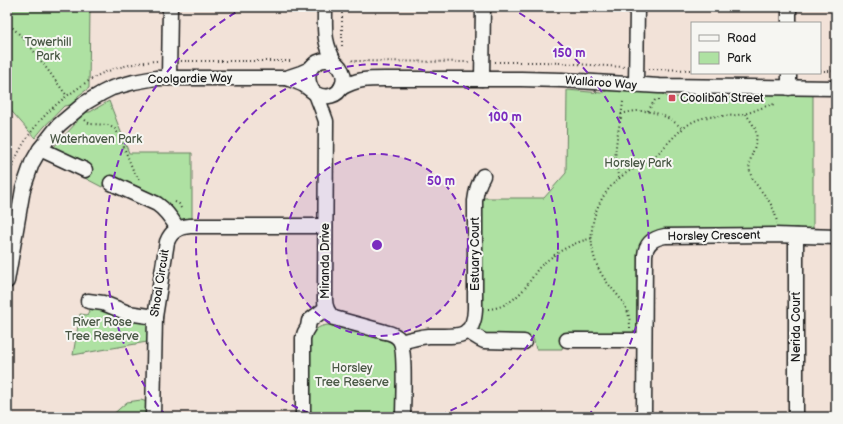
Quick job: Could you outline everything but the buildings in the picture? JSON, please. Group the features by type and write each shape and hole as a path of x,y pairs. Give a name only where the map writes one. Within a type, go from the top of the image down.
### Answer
{"street":[{"path":"169,78 170,7"},
{"path":"325,7 325,36 329,51 343,73 344,78 340,90 332,95 321,96 314,92 309,85 308,74 322,47 325,36"},
{"path":"482,79 483,7"},
{"path":"636,85 637,7"},
{"path":"789,7 789,22"},
{"path":"312,66 319,61 324,60 330,60 338,65"},
{"name":"Wallaroo Way","path":"338,65 352,74 366,79"},
{"name":"Coolgardie Way","path":"286,78 301,73 312,66"},
{"path":"789,74 789,88"},
{"name":"Coolgardie Way","path":"7,281 23,189 29,171 40,149 59,125 85,103 102,93 123,85 146,80 169,78 286,78 296,81 314,92"},
{"name":"Wallaroo Way","path":"340,90 357,81 366,79 556,80 682,87 836,88"},
{"name":"Miranda Drive","path":"340,90 332,103 326,121 325,299 328,312 334,318 394,335 401,342"},
{"name":"Miranda Drive","path":"314,92 326,121"},
{"path":"40,149 85,170"},
{"name":"Estuary Court","path":"467,331 473,322 475,309 475,201 476,192 483,176"},
{"path":"111,183 162,207 178,229 197,226 325,226"},
{"name":"Shoal Circuit","path":"153,417 155,317 167,242 171,233 178,229"},
{"name":"Horsley Crescent","path":"644,417 645,250 653,240 665,236 836,237"},
{"name":"Nerida Court","path":"796,236 796,417"},
{"path":"88,301 103,303 128,313 155,317"},
{"path":"303,417 303,344 305,332 310,321 328,312"},
{"path":"403,417 403,355 401,342 422,337 458,335 467,331 484,340 524,342"},
{"path":"567,340 644,340"}],"path":[{"path":"7,22 27,42 88,123 108,125 116,129 133,170 142,184"},
{"path":"821,71 836,71"},
{"path":"648,111 655,100 662,100"},
{"path":"619,178 616,167 616,153 617,135 623,101"},
{"path":"630,340 630,318 627,309 600,272 593,256 591,239 593,219 597,207 607,190 626,173 652,159 683,129 693,122 703,118 746,114 765,106 776,104"},
{"path":"621,114 633,111 648,111 665,116 674,121 683,129"},
{"path":"746,114 756,132 756,141 750,163 750,174 772,207 777,223 778,236"},
{"path":"172,201 181,206 183,213"},
{"path":"475,309 495,308 505,304 523,290 539,268 549,259 580,241 594,238"}],"green space":[{"name":"Towerhill Park","path":"7,7 90,7 89,88 78,96 76,102 71,105 64,106 35,138 7,106"},
{"name":"Horsley Park","path":"567,90 602,93 608,90 661,93 668,97 755,98 763,94 813,94 813,231 660,230 655,232 638,253 638,334 576,332 567,339 562,349 536,349 533,338 520,338 511,334 489,334 484,336 477,331 481,320 482,200 483,198 544,198 566,173"},
{"name":"Waterhaven Park","path":"109,101 129,153 192,153 192,220 179,221 152,198 149,192 132,184 127,186 119,180 119,178 113,175 104,182 102,187 79,175 89,168 87,163 70,155 65,157 52,149 77,122 78,117 84,112 90,112"},
{"name":"River Rose Tree Reserve","path":"91,307 148,322 147,342 73,355 80,314 87,315"},
{"name":"Horsley Tree Reserve","path":"328,325 386,339 393,344 397,352 397,417 309,417 310,340 316,329 321,326"},
{"path":"141,400 147,402 147,417 110,417 127,402"}],"place":[{"name":"Coolibah Street","path":"672,98"}]}
